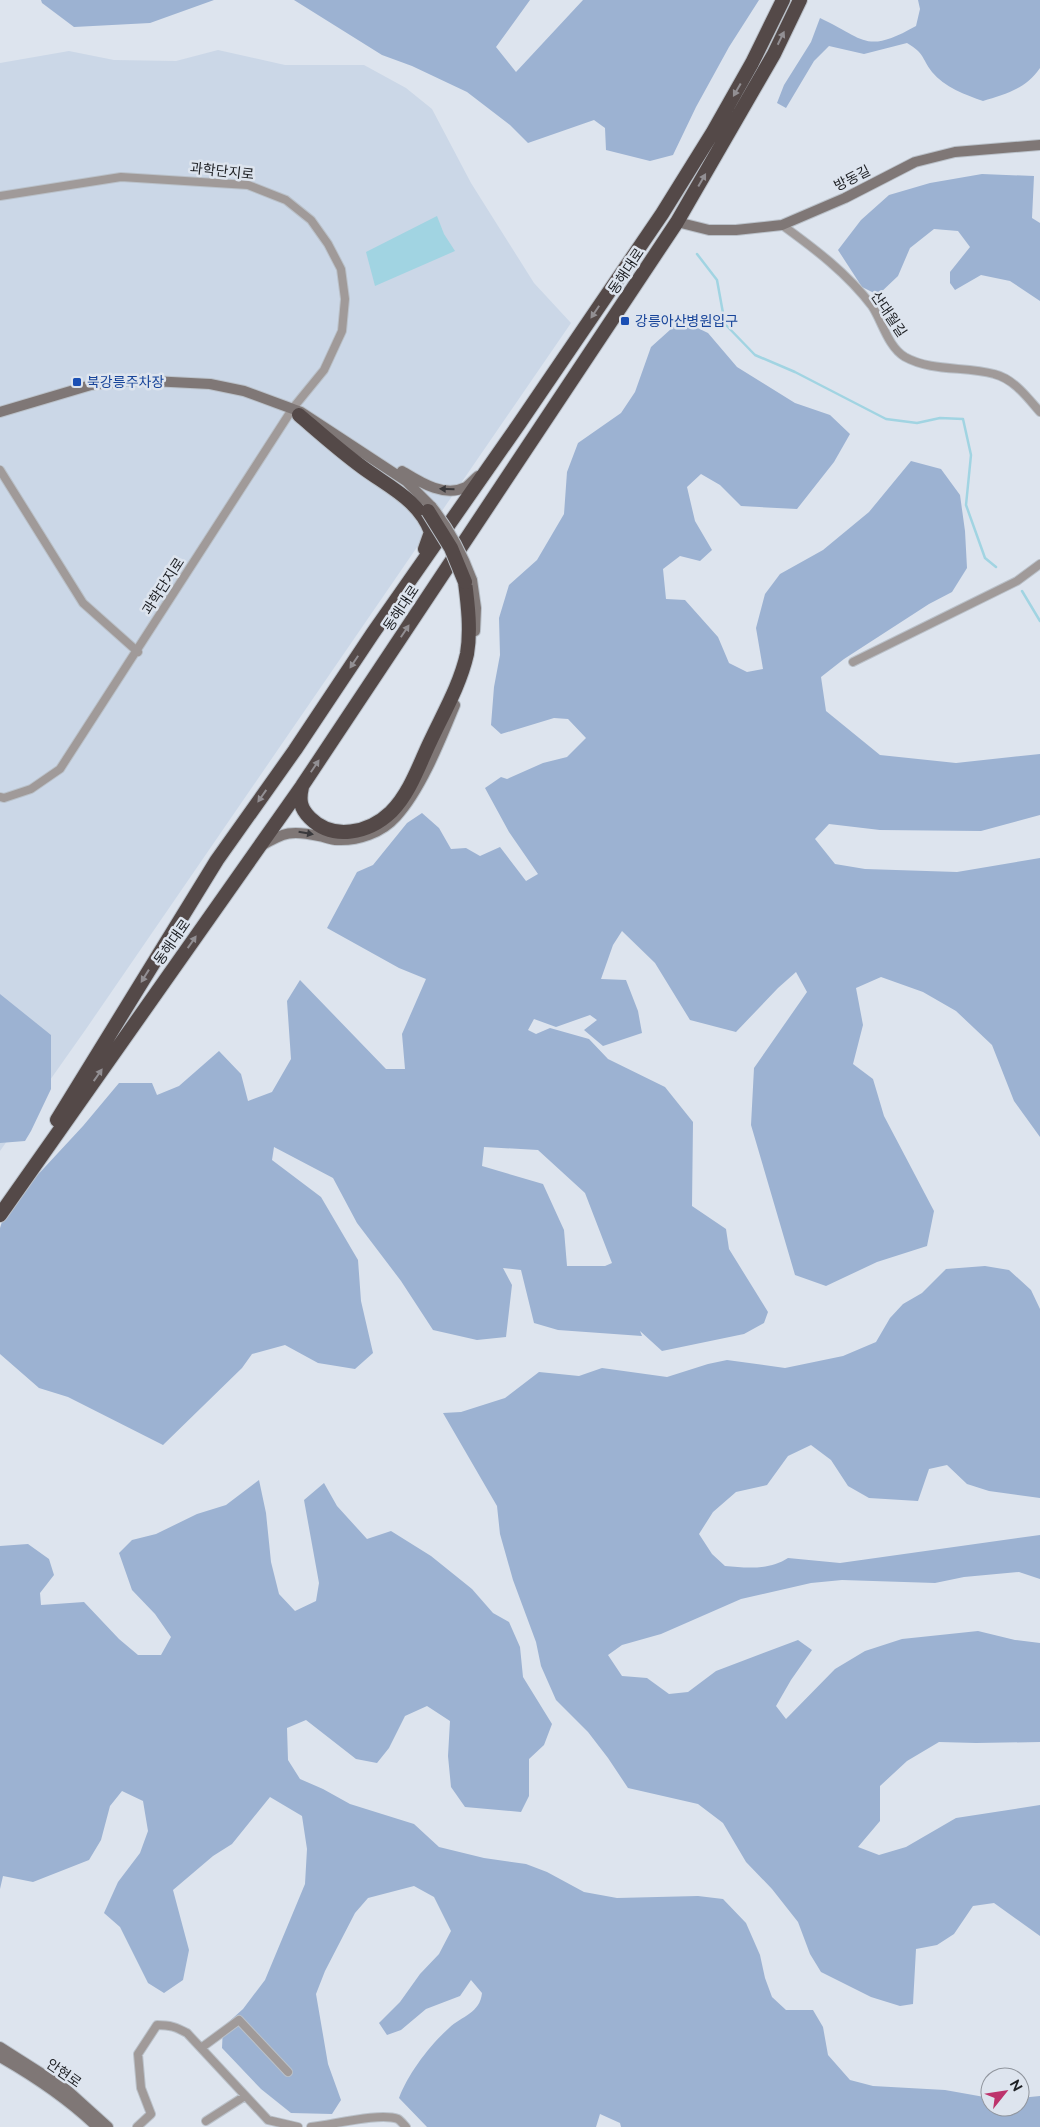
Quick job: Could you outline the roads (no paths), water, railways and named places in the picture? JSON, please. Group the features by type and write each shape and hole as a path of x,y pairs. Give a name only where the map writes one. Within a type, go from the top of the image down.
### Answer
{"highway":[{"name":"동해대로","path":"0,1203 44,1140 217,860 295,750 373,633 519,424 662,214 713,132 752,62 782,0"},
{"name":"동해대로","path":"0,1215 302,786 677,222 774,54 800,0"},
{"path":"662,214 677,222"},
{"path":"298,412 372,464 430,509 468,581 469,625 467,654 452,695 411,784 391,812 369,826 353,831 335,832 318,826 304,812 299,800 302,786"},
{"path":"298,412 362,467 408,498 426,520 431,532 427,545 373,633"}],"street":[{"name":"방동길","path":"677,222 709,230 736,230 782,224 845,198 915,162 955,152 1040,145"},
{"name":"과학단지로","path":"0,196 121,177 248,185 286,200 311,220 328,244 341,269 345,299 342,331 324,370 60,769 31,789 4,798 0,797"},
{"name":"산대월길","path":"782,224 836,266 872,307 890,340 902,355 916,362 995,374 1021,389 1040,412"},
{"path":"0,412 91,385 132,380 210,384 244,391 298,412 355,439 424,485 448,491 466,486 480,474 519,424"},
{"path":"0,470 83,604 138,652"},
{"path":"853,662 1018,582 1040,564"},
{"path":"257,849 282,834 292,832 302,832 335,840 352,840 370,835 396,818 420,780 468,673 475,639 476,608 468,581"},
{"path":"201,2048 239,2020 288,2072"},
{"path":"137,2127 151,2114 141,2088 138,2054 157,2025 175,2026 187,2033 268,2120 298,2127"},
{"name":"안현로","path":"0,2047 66,2089 108,2127"},
{"name":"안현로","path":"0,2057 24,2070 74,2105 97,2127"},
{"path":"206,2122 245,2096"},
{"path":"311,2127 388,2118 399,2120 406,2127"}],"waterway":[{"path":"697,254 717,280 725,324 755,355 795,372 886,419 917,423 940,418 963,419 971,455 966,505 985,558 996,567"},
{"path":"1022,591 1040,621"}],"place":[{"name":"강릉아산병원입구","path":"625,321"},
{"name":"북강릉주차장","path":"77,382"}]}
